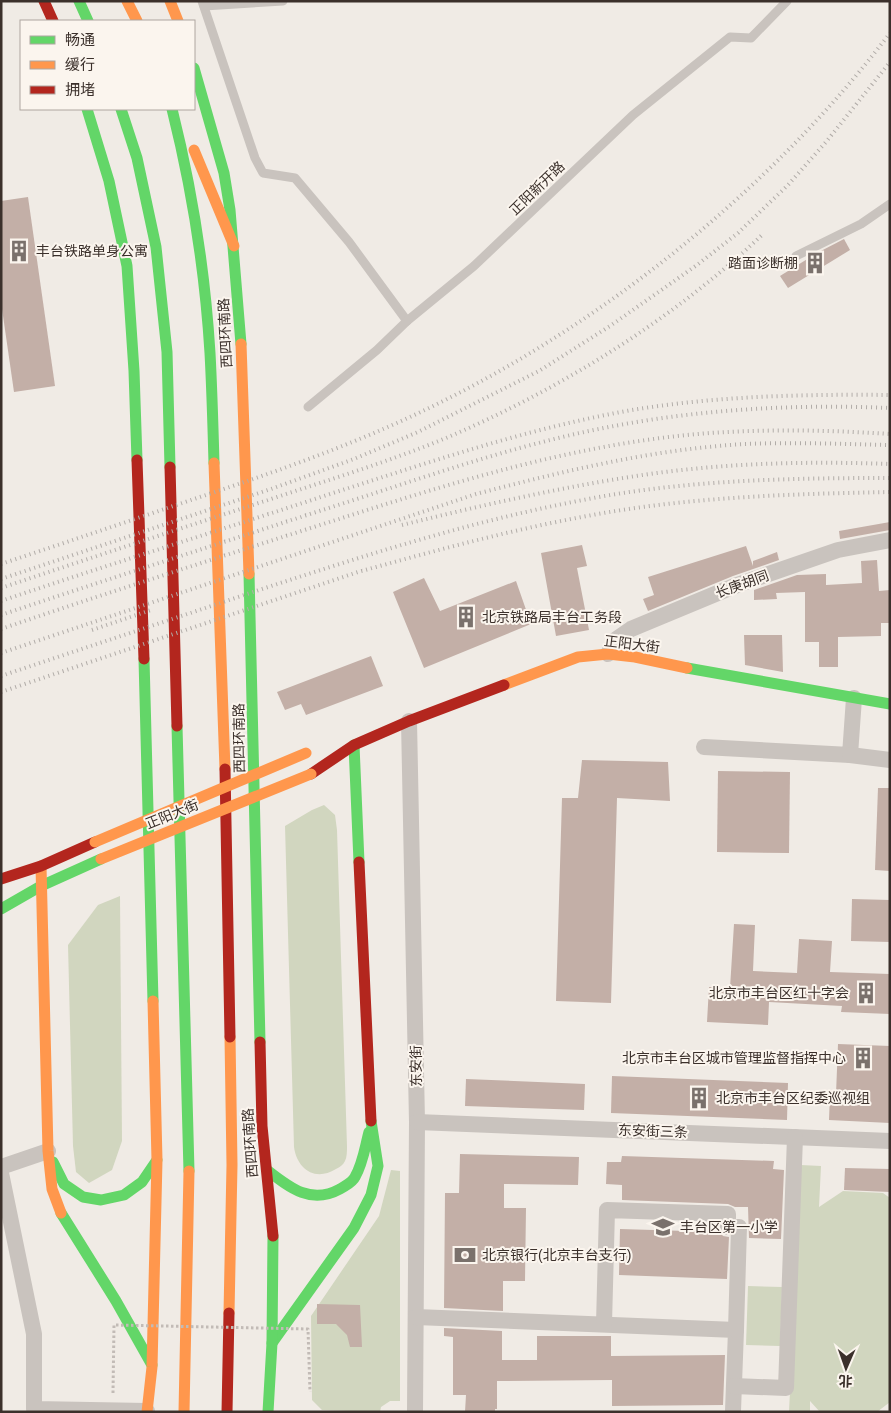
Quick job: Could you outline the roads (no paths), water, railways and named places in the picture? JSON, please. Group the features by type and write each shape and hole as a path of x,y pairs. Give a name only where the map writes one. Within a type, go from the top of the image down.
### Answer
{"main road":[{"path":"44,1 53,20"},
{"path":"79,1 88,20"},
{"path":"127,1 136,20"},
{"path":"170,1 178,20"},
{"name":"西四环南路","path":"195,72 224,173 234,246 240,326 252,654 262,1126 272,1237 272,1343 268,1412"},
{"path":"88,110 109,181 127,266 134,371 145,683 156,1160 152,1367 147,1411"},
{"path":"121,110 137,158 156,247 167,352 189,1165 184,1412"},
{"name":"西四环南路","path":"172,110 186,164 204,283 210,353 228,837 232,1165 227,1412"},
{"path":"177,110 234,246"},
{"name":"正阳大街","path":"1,909 41,886 100,859 311,774 354,746 409,721 578,657 608,654 636,657 722,676 890,704"},
{"path":"272,1343 354,1228 371,1195 378,1166 371,1123 354,746"},
{"name":"正阳大街","path":"1,879 41,866 316,751 354,746"},
{"path":"41,866 48,1151 52,1189 61,1212 116,1300 152,1367"},
{"path":"267,1170 291,1189 312,1197 334,1193 353,1180 362,1160 371,1123"},
{"path":"48,1151 64,1184 83,1198 101,1200 124,1195 142,1182 156,1160"}],"street":[{"name":"长庚胡同","path":"608,654 615,640 631,629 737,585 838,550 890,540"},
{"path":"850,755 854,698"},
{"name":"东安街","path":"409,721 417,1122 416,1412"},
{"path":"704,747 850,755 890,760"},
{"name":"东安街三条","path":"417,1122 890,1141"},
{"path":"734,1386 786,1388 796,1137"},
{"path":"1,1167 48,1151"},
{"path":"1,1173 34,1334 34,1408 147,1411"},
{"path":"604,1324 607,1210 728,1214 728,1227 740,1227 733,1411"},
{"path":"416,1316 736,1330"}],"lane":[{"path":"283,1 203,4 255,158 263,174 295,178 349,242 407,321"},
{"name":"正阳新开路","path":"308,407 474,266 633,115 730,37 752,38 787,1"},
{"path":"796,256 861,224 890,204"}],"railway":[{"path":"1,564 251,480 358,440 410,417 478,383 545,344 610,301 673,254 733,203 790,149 842,92 890,33"},
{"path":"1,579 271,489 354,459 418,432 539,371 610,326 697,265 738,233 788,185 826,142 890,62"},
{"path":"1,588 380,463 424,447 488,419 531,398 614,350 692,295 763,234"},
{"path":"1,601 405,470 555,426 664,405 728,399 825,395 890,395"},
{"path":"1,615 462,465 537,443 614,426 682,415 786,407 890,408"},
{"path":"1,629 413,496 462,481 560,456 659,438 710,433 800,430 890,434"},
{"path":"1,653 476,494 542,477 609,462 711,447 781,443 890,445"},
{"path":"402,525 548,492 606,481 699,468 763,464 890,464"},
{"path":"1,676 379,552 460,528 542,508 621,493 697,484 774,480 890,478"},
{"path":"1,692 358,572 501,534 587,516 662,505 776,495 890,492"},
{"path":"92,630 151,610"}],"place":[{"name":"丰台铁路单身公寓","path":"19,251"},
{"name":"踏面诊断棚","path":"815,263"},
{"name":"北京铁路局丰台工务段","path":"466,617"},
{"name":"北京市丰台区红十字会","path":"866,993"},
{"name":"北京市丰台区城市管理监督指挥中心","path":"863,1058"},
{"name":"北京市丰台区纪委巡视组","path":"699,1098"},
{"name":"丰台区第一小学","path":"663,1227"},
{"name":"北京银行(北京丰台支行)","path":"465,1255"}]}
